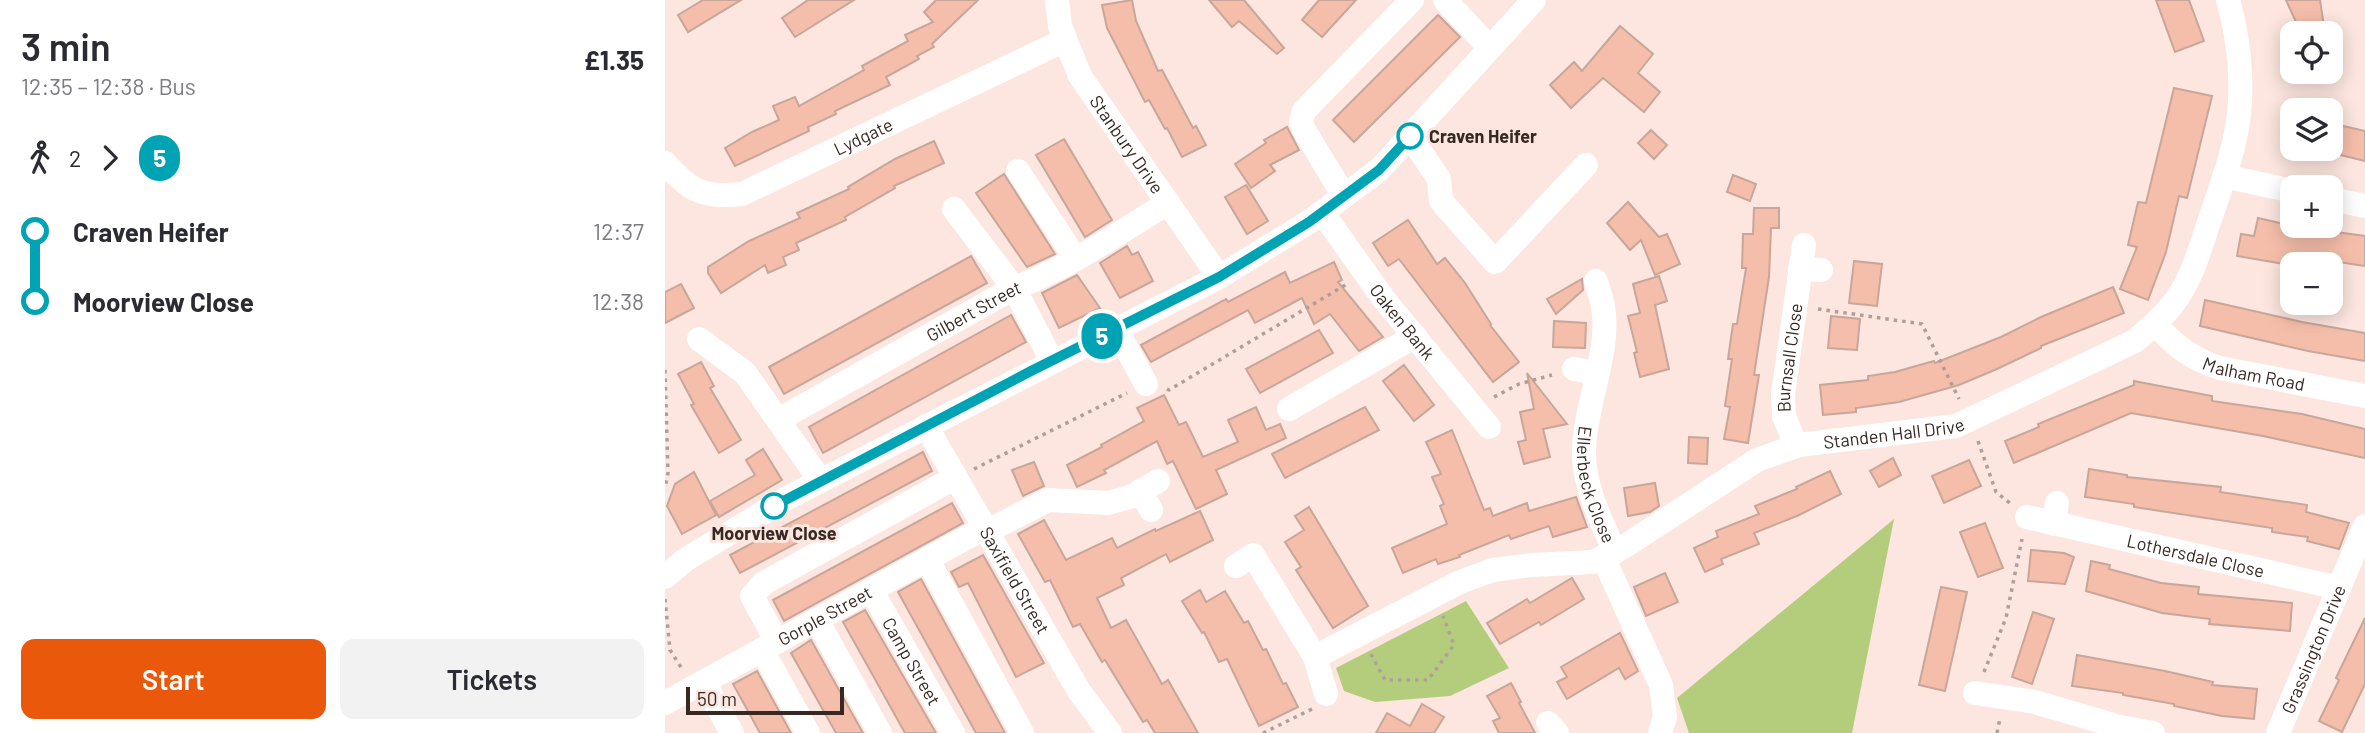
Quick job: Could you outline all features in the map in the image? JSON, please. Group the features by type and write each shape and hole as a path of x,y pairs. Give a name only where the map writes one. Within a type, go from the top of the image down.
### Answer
{"street":[{"name":"Stanbury Drive","path":"1056,0 1065,40 1080,76 1219,277"},
{"path":"1344,196 1304,130 1301,117 1412,0"},
{"path":"1445,0 1490,48"},
{"path":"669,565 789,497 1052,360 1219,277 1322,212 1379,170 1534,0"},
{"name":"Standen Hall Drive","path":"1315,657 1435,594 1493,570 1593,562 1609,555 1757,460 1796,446 1956,426 2135,341 2174,303 2192,271 2236,137 2239,99 2235,24 2228,0"},
{"name":"Lydgate","path":"665,163 696,192 717,196 742,194 1065,40"},
{"path":"1410,136 1439,179 1441,201 1495,262 1586,165"},
{"path":"1019,171 1076,259"},
{"path":"2224,176 2280,188"},
{"path":"2343,201 2365,206"},
{"name":"Gilbert Street","path":"778,420 1014,288 1076,259 1168,203"},
{"path":"954,209 1014,288 1052,360"},
{"name":"Oaken Bank","path":"1322,212 1357,264 1483,419"},
{"name":"Burnsall Close","path":"1796,446 1784,416 1783,394 1795,306 1809,261"},
{"name":"Ellerbeck Close","path":"1595,281 1604,308 1604,340 1585,371 1587,416 1584,452 1589,486 1609,555 1661,685 1665,717 1660,733"},
{"name":"Malham Road","path":"2155,324 2169,339 2201,362 2365,396"},
{"path":"1116,328 1146,384"},
{"path":"1289,409 1415,336"},
{"path":"699,339 745,373 820,481"},
{"name":"Saxifield Street","path":"926,426 1079,691 1110,733"},
{"path":"808,733 769,646 752,596 764,583 956,477"},
{"name":"Gorple Street","path":"665,703 927,559 1048,500 1108,503 1150,494"},
{"name":"Lothersdale Close","path":"2027,517 2055,513 2339,588"},
{"name":"Grassington Drive","path":"2278,733 2365,526"},
{"path":"1252,555 1315,657 1326,694"},
{"path":"927,559 1022,733"},
{"name":"Camp Street","path":"871,590 953,733"},
{"path":"817,620 880,733"},
{"path":"704,682 732,733"},
{"path":"1975,693 2035,702 2140,732"}],"path":[{"path":"1795,306 1921,324 1970,420 1996,492 2027,517 2006,618 1975,693"},
{"path":"665,370 668,473 665,488"},
{"path":"1483,419 1496,396 1519,384 1585,371"},
{"path":"665,594 667,643 670,650 682,669 704,682"},
{"path":"1361,633 1385,680 1428,680 1454,645 1435,594"},
{"path":"1263,733 1328,701 1326,694"}],"green space":[{"path":"1894,519 1852,733 1689,733 1677,698"},
{"path":"1466,601 1509,668 1450,696 1375,702 1344,691 1336,668"}],"building":[{"path":"703,0 741,0 688,32 678,15"},
{"path":"808,0 854,0 795,37 782,18"},
{"path":"936,0 978,0 932,44 934,47 917,56 919,59 886,77 890,85 835,111 836,114 808,127 809,131 735,166 725,148 779,120 773,106 795,97 799,106 864,70 862,66 908,41 905,35 933,22 924,12"},
{"path":"1132,0 1136,21 1158,71 1162,70 1193,128 1196,126 1206,145 1182,157 1149,100 1145,102 1107,28 1102,5"},
{"path":"1209,0 1244,0 1284,48 1277,54 1239,21 1232,27"},
{"path":"1319,0 1356,0 1322,37 1302,20"},
{"path":"2156,0 2189,0 2204,41 2175,52"},
{"path":"2286,0 2320,0 2323,21 2296,21"},
{"path":"1438,15 1460,37 1354,142 1333,120"},
{"path":"1620,26 1653,54 1638,73 1660,92 1644,112 1603,78 1571,108 1550,85 1574,62 1582,71"},
{"path":"2174,88 2212,96 2187,198 2179,196 2166,252 2148,300 2120,289 2137,247 2128,245 2138,202 2146,203"},
{"path":"2343,126 2365,131 2365,161 2343,156"},
{"path":"1287,127 1299,150 1270,165 1275,171 1251,188 1235,164 1266,143 1264,140"},
{"path":"1651,130 1667,145 1654,159 1638,143"},
{"path":"1064,139 1112,220 1085,237 1036,155"},
{"path":"934,141 944,163 894,186 895,188 845,217 846,220 796,243 799,250 783,257 786,265 768,273 765,265 721,293 708,273 708,267 749,241 800,218 797,213 849,189 848,187 895,159"},
{"path":"1004,174 1055,254 1027,267 976,193"},
{"path":"1733,175 1756,184 1750,201 1727,192"},
{"path":"1246,185 1268,221 1247,234 1225,197"},
{"path":"1628,202 1659,237 1667,234 1680,264 1655,275 1641,240 1630,250 1607,223"},
{"path":"1754,208 1779,208 1779,228 1771,228 1769,277 1754,375 1759,375 1748,443 1724,439 1730,407 1725,406 1732,359 1728,359 1746,268 1742,268 1743,234 1753,234"},
{"path":"2258,218 2280,223 2280,238 2343,238 2343,233 2365,236 2365,266 2343,263 2343,252 2280,252 2280,263 2237,256 2241,234 2254,236"},
{"path":"1408,220 1437,264 1445,258 1465,283 1490,325 1519,362 1493,382 1399,259 1388,266 1373,243"},
{"path":"1127,246 1132,255 1138,252 1153,281 1120,298 1100,263"},
{"path":"971,256 987,283 784,394 769,367"},
{"path":"1854,261 1882,264 1877,306 1849,303"},
{"path":"1334,262 1342,280 1338,282 1383,337 1359,351 1330,314 1314,324 1302,298 1255,323 1248,310 1151,362 1141,345 1226,299 1228,302 1285,272 1290,283"},
{"path":"1077,275 1100,308 1059,328 1042,293"},
{"path":"1659,276 1667,301 1655,305 1669,369 1640,377 1628,316 1640,313 1633,284"},
{"path":"1582,279 1583,290 1556,314 1547,299"},
{"path":"681,284 694,308 665,323 665,292"},
{"path":"2113,287 2124,313 2041,346 1959,385 1899,402 1856,408 1856,412 1823,415 1820,385 1868,380 1868,376 1934,361 1935,363"},
{"path":"2205,300 2365,333 2365,361 2200,326"},
{"path":"1011,315 1026,342 823,453 809,427"},
{"path":"1831,316 1860,319 1857,350 1828,348"},
{"path":"1554,321 1586,323 1585,348 1553,347"},
{"path":"1319,330 1333,353 1260,393 1246,369"},
{"path":"701,362 714,386 710,388 741,440 719,453 691,405 694,404 678,374"},
{"path":"1404,365 1434,405 1414,421 1383,381"},
{"path":"1527,373 1567,424 1543,429 1550,457 1524,464 1518,442 1526,440 1520,412 1534,409"},
{"path":"2134,381 2212,396 2212,401 2302,414 2365,429 2365,458 2263,436 2131,413 2014,463 2005,441 2039,427 2038,424 2134,385"},
{"path":"1164,395 1179,425 1186,422 1203,457 1238,442 1228,420 1256,407 1266,430 1280,424 1286,438 1216,470 1227,494 1196,509 1173,461 1167,464 1157,441 1104,470 1106,473 1077,487 1067,465 1144,421 1137,408"},
{"path":"1365,407 1379,430 1285,478 1272,454"},
{"path":"1452,430 1484,510 1490,508 1493,516 1527,503 1529,511 1576,497 1587,527 1553,537 1549,526 1511,539 1509,535 1459,555 1460,557 1438,564 1436,559 1403,573 1392,548 1447,524 1440,506 1444,504 1432,477 1441,474 1426,442"},
{"path":"1689,437 1708,438 1707,464 1688,463"},
{"path":"763,449 782,480 719,517 710,501 755,475 746,460"},
{"path":"923,452 932,471 740,573 730,555"},
{"path":"1893,458 1901,475 1879,487 1870,471"},
{"path":"1969,460 1981,486 1944,503 1932,476"},
{"path":"1034,462 1044,486 1023,496 1012,470"},
{"path":"2089,469 2127,477 2221,487 2220,492 2307,505 2306,512 2349,523 2339,549 2307,541 2308,537 2272,532 2272,528 2085,497"},
{"path":"1830,471 1841,494 1754,533 1759,544 1721,559 1723,564 1705,572 1694,548 1718,537 1716,531 1759,514 1755,506 1797,489 1796,487"},
{"path":"694,472 716,515 682,534 667,506 675,484"},
{"path":"1655,483 1659,506 1650,512 1628,516 1624,488"},
{"path":"952,503 963,523 784,621 773,600"},
{"path":"1309,507 1368,606 1333,628 1296,570 1301,567 1285,542 1304,530 1295,516"},
{"path":"1200,511 1213,540 1170,562 1166,554 1121,578 1124,585 1097,598 1111,628 1126,620 1162,684 1168,680 1198,733 1155,733 1147,720 1143,722 1080,624 1073,627 1050,580 1045,582 1018,534 1044,520 1066,560 1112,538 1117,548"},
{"path":"1985,523 2003,568 1978,577 1960,532"},
{"path":"2031,550 2064,553 2074,557 2065,584 2028,581"},
{"path":"983,555 1044,663 1016,677 968,583 959,587 951,572"},
{"path":"2091,561 2110,565 2109,569 2161,583 2199,587 2198,594 2292,603 2290,631 2209,624 2210,619 2162,613 2086,591"},
{"path":"1665,573 1678,602 1646,616 1634,587"},
{"path":"1572,578 1584,599 1541,625 1539,622 1500,644 1487,623 1527,599 1530,603"},
{"path":"921,579 1005,733 976,733 898,592"},
{"path":"1941,587 1967,592 1945,691 1919,685"},
{"path":"1200,590 1206,602 1225,591 1244,623 1248,621 1263,650 1266,649 1298,707 1259,726 1227,659 1219,662 1204,632 1202,633 1182,601"},
{"path":"865,610 936,733 905,733 843,622"},
{"path":"2033,612 2054,619 2032,684 2012,677"},
{"path":"2365,618 2365,684 2342,732 2319,721"},
{"path":"1620,633 1638,671 1625,679 1619,668 1567,699 1557,682 1567,677 1561,667"},
{"path":"811,640 863,733 836,733 791,653"},
{"path":"2077,655 2165,671 2213,682 2212,685 2257,689 2254,719 2222,716 2123,693 2072,686"},
{"path":"757,671 791,733 760,733 733,684"},
{"path":"1511,683 1535,733 1499,733 1493,721 1500,718 1487,696"},
{"path":"1422,704 1444,717 1434,733 1376,733 1387,713 1410,726"}],"bus line":[{"name":"5","path":"774,506 1031,371 1219,277 1309,222 1379,170 1410,136"}],"place":[{"name":"Craven Heifer","path":"1410,136"},
{"name":"Moorview Close","path":"774,506"}]}
